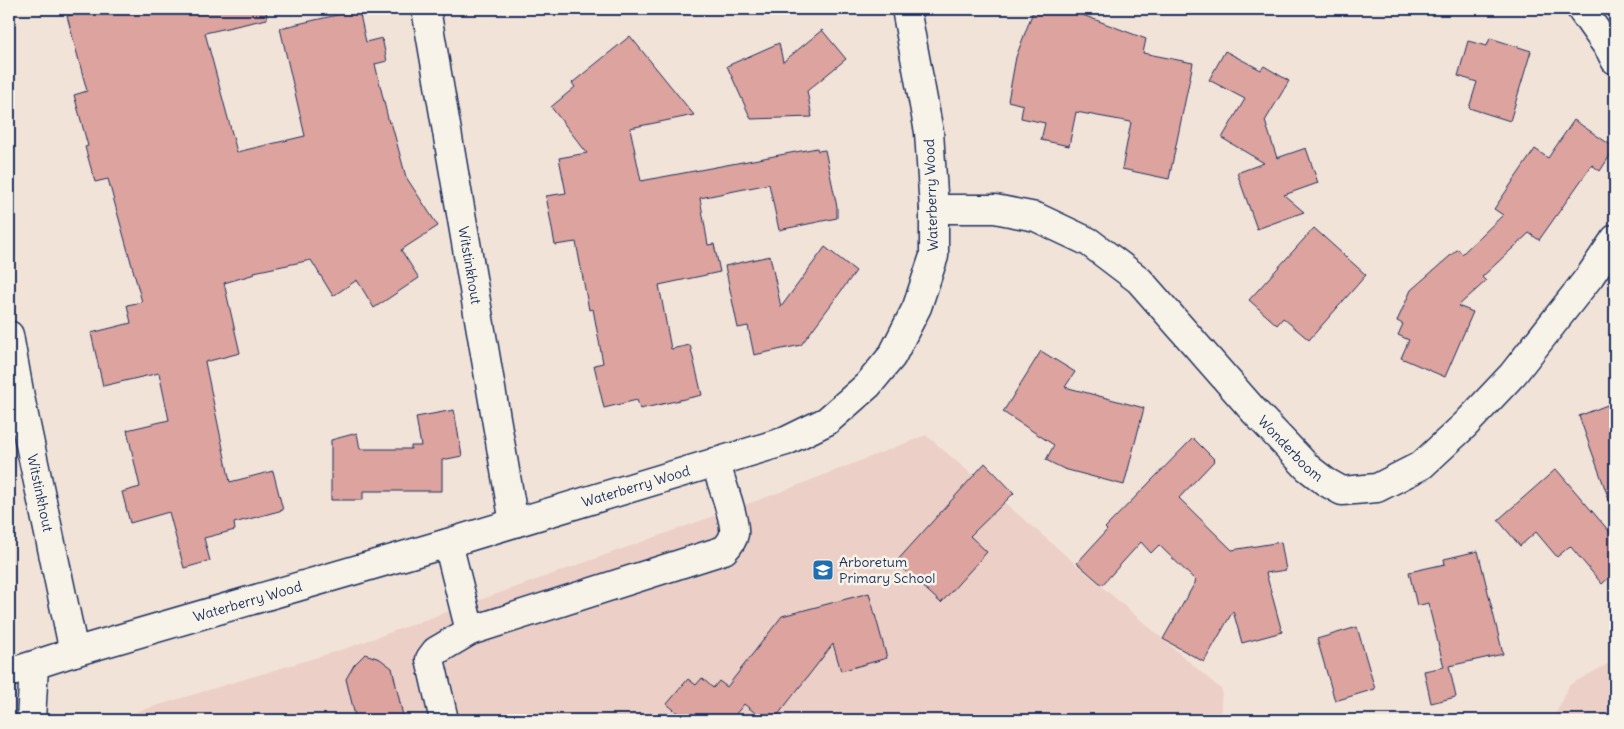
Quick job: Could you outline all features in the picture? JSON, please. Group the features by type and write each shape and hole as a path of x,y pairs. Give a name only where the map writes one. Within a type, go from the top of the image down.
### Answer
{"street":[{"name":"Witstinkhout","path":"426,9 514,523"},
{"name":"Waterberry Wood","path":"9,673 74,652 448,543 786,441 827,421 868,385 892,356 917,307 934,256 934,209 929,132 906,9"},
{"path":"1582,9 1615,60"},
{"name":"Wonderboom","path":"934,209 995,209 1036,217 1089,242 1139,280 1254,411 1308,468 1326,482 1342,491 1377,488 1422,465 1429,459 1465,425 1513,374 1590,276 1615,239"},
{"name":"Witstinkhout","path":"9,335 20,397 74,652"},
{"path":"444,720 430,659 436,650 470,631 724,550 734,536 734,525 715,462"},
{"path":"448,543 470,631"},
{"path":"31,720 34,666"}],"shaded area":[{"name":"Arboretum Primary School","path":"926,435 1222,690 1220,720 109,720 344,649 783,491"},
{"path":"1615,660 1615,720 1553,720 1569,685"}],"building":[{"path":"97,9 266,9 267,19 205,33 237,152 305,136 280,28 359,10 366,42 382,38 387,61 375,64 389,123 391,122 406,177 438,226 401,250 419,278 374,308 357,280 333,296 311,260 254,272 255,274 224,283 240,353 205,362 230,482 273,471 283,510 234,523 235,530 204,538 210,561 184,568 169,512 130,523 122,492 140,487 127,430 169,420 159,373 103,386 91,333 131,323 127,305 142,302 108,179 95,182 85,147 88,146 74,95 87,91 67,16"},
{"path":"1034,9 1067,9 1146,39 1143,53 1193,63 1169,179 1122,169 1131,122 1076,112 1069,146 1041,140 1045,123 1021,118 1023,105 1008,101 1016,57"},
{"path":"822,30 846,59 807,91 812,117 751,119 727,66 779,43 783,62"},
{"path":"630,36 694,115 630,128 641,181 817,148 818,151 825,150 837,207 837,218 779,230 769,184 700,198 708,245 714,244 720,272 659,285 671,349 690,345 702,395 640,409 637,400 604,408 594,365 603,363 593,309 589,310 576,242 555,245 546,196 566,193 559,158 587,153 551,107 575,87 572,83"},
{"path":"1490,38 1531,51 1510,121 1469,108 1477,82 1458,76 1468,41 1487,46"},
{"path":"1225,51 1261,70 1264,66 1289,81 1265,121 1277,158 1306,148 1318,183 1284,195 1304,212 1257,229 1237,173 1264,163 1222,138 1245,99 1209,80"},
{"path":"1574,120 1615,148 1600,171 1592,165 1539,240 1529,233 1482,277 1486,281 1458,306 1473,312 1445,377 1401,358 1409,340 1398,335 1403,324 1397,321 1411,290 1458,249 1462,254 1503,215 1494,209 1535,149 1548,158"},
{"path":"1314,228 1366,275 1309,340 1283,318 1277,325 1249,300"},
{"path":"825,247 856,271 801,345 754,355 748,326 738,328 725,266 770,256 781,307"},
{"path":"1041,351 1075,372 1065,387 1144,408 1124,485 1064,469 1046,460 1054,445 1003,412"},
{"path":"1615,402 1615,507 1612,508 1579,416"},
{"path":"454,410 462,456 442,460 442,491 363,491 363,500 331,500 331,440 357,433 360,449 411,449 411,446 421,446 416,417"},
{"path":"1193,438 1215,460 1179,498 1232,550 1281,542 1286,570 1266,573 1282,632 1242,643 1233,611 1204,662 1163,639 1196,581 1159,545 1151,553 1141,542 1102,585 1077,563 1107,530 1105,528"},
{"path":"985,463 1014,493 970,536 987,552 941,603 896,562"},
{"path":"1556,469 1615,538 1615,572 1602,584 1570,546 1557,557 1536,532 1520,546 1498,520"},
{"path":"1478,551 1503,654 1449,666 1456,697 1431,703 1424,671 1444,667 1428,603 1417,606 1409,572 1445,564 1444,559"},
{"path":"869,593 887,658 841,671 833,644 774,720 764,720 744,704 731,720 686,720 667,704 688,679 696,685 702,678 713,688 719,681 727,687 782,616"},
{"path":"1357,627 1375,689 1335,701 1317,639"},
{"path":"365,654 380,659 392,668 404,720 356,720 346,679 354,665"}],"place":[{"name":"Arboretum Primary School","path":"823,570"}]}
